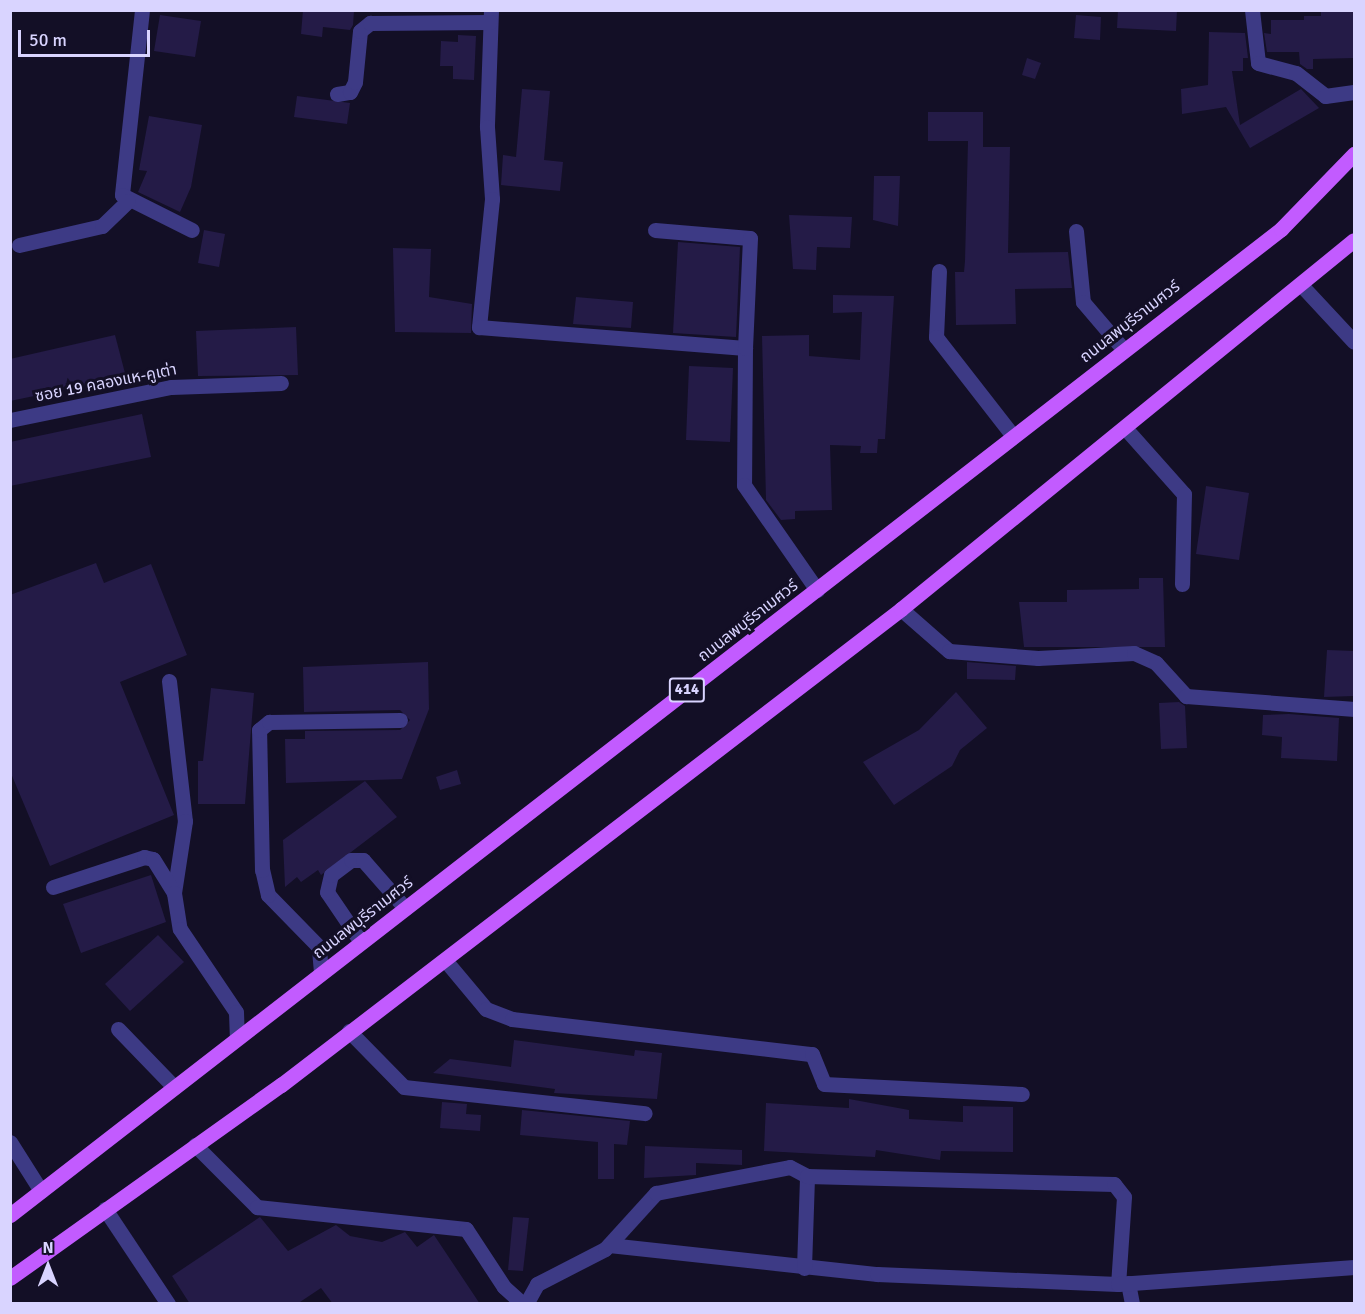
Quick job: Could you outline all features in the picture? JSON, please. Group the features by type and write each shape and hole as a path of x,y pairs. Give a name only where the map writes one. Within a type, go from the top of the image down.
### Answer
{"main road":[{"name":"ถนนลพบุรีราเมศวร์","path":"10,1215 1281,229 1354,154"},
{"path":"10,1278 446,960 901,609 1302,286 1354,240"}],"street":[{"path":"142,10 122,195 128,201 192,230"},
{"path":"1252,10 1260,65 1293,72 1325,96 1354,92"},
{"path":"337,93 350,92 355,82 360,31 370,23 490,16 492,199 479,327 745,348"},
{"path":"19,245 102,226 128,201"},
{"path":"655,230 750,238 745,348 744,485 817,590"},
{"path":"1076,231 1083,302 1124,350"},
{"path":"939,271 936,337 1013,436"},
{"path":"1302,286 1354,342"},
{"name":"ซอย 19 คลองแห-คูเต่า","path":"10,420 171,387 281,383"},
{"path":"1126,429 1184,494 1182,584"},
{"path":"901,609 953,652 1038,658 1134,653 1156,663 1186,696 1354,709"},
{"path":"169,681 185,821 174,893 180,929 236,1012 237,1037"},
{"path":"321,972 319,947 268,895 262,870 259,730 269,722 400,720"},
{"path":"53,887 144,857 153,859 174,893"},
{"path":"361,942 327,892 331,875 351,860 363,860 405,908"},
{"path":"446,960 486,1009 512,1019 812,1054 824,1084 1022,1094"},
{"path":"118,1029 174,1087"},
{"path":"350,1031 404,1087 645,1113"},
{"path":"10,1142 41,1191"},
{"path":"195,1145 257,1208 307,1209 384,1224 461,1226 504,1287 524,1304 533,1287 609,1245 661,1191 781,1168 797,1168 807,1176 1114,1184 1124,1197 1123,1283 1132,1304"},
{"path":"804,1268 807,1176"},
{"path":"105,1209 168,1304"},
{"path":"609,1245 804,1268 1123,1283 1354,1268"}],"building":[{"path":"303,10 354,11 353,25 350,30 323,27 322,37 301,34"},
{"path":"1118,10 1177,10 1176,31 1117,28"},
{"path":"1321,10 1354,10 1354,58 1313,59 1313,69 1307,69 1300,64 1299,52 1267,52 1264,33 1271,34 1271,20 1304,20 1304,16 1321,16"},
{"path":"160,15 201,21 195,57 154,51"},
{"path":"1076,15 1101,17 1100,40 1074,38"},
{"path":"1209,32 1245,33 1248,58 1243,58 1243,71 1232,71 1240,125 1301,89 1319,108 1250,148 1226,107 1182,114 1181,89 1208,85"},
{"path":"458,35 476,36 474,80 453,79 453,66 440,66 441,41 458,42"},
{"path":"1027,58 1041,63 1035,79 1022,75"},
{"path":"522,89 550,91 544,160 563,162 560,191 501,185 503,155 516,157"},
{"path":"297,96 350,103 347,124 294,117"},
{"path":"928,112 983,112 983,147 1010,147 1008,253 1068,252 1072,288 1015,289 1016,324 956,325 955,272 964,272 965,261 968,141 928,141"},
{"path":"149,116 202,125 191,187 180,212 138,192 147,171 139,170"},
{"path":"874,176 900,176 898,226 873,220"},
{"path":"789,215 852,217 850,248 817,247 816,270 793,269"},
{"path":"204,230 225,234 219,267 198,263"},
{"path":"678,242 740,247 736,337 673,333"},
{"path":"393,248 431,249 429,297 472,304 471,333 395,332"},
{"path":"833,295 894,296 885,439 878,439 877,453 860,453 861,446 830,445 832,510 795,511 795,519 781,520 766,500 762,336 809,335 809,356 860,360 862,312 833,313"},
{"path":"576,297 633,302 631,328 573,324"},
{"path":"296,327 298,375 198,376 196,331"},
{"path":"115,335 126,377 10,401 10,359"},
{"path":"689,366 733,368 730,442 686,440"},
{"path":"142,414 151,457 10,486 10,442"},
{"path":"1206,486 1249,493 1239,560 1196,554"},
{"path":"96,563 104,583 151,564 187,655 120,682 174,815 50,866 10,771 10,595"},
{"path":"1139,578 1163,578 1165,647 1024,647 1019,602 1067,602 1067,590 1139,589"},
{"path":"1327,650 1354,651 1354,696 1324,697"},
{"path":"428,662 429,709 402,779 286,783 285,739 305,739 305,731 400,730 410,720 400,710 304,712 303,667"},
{"path":"967,662 1016,666 1015,680 967,679"},
{"path":"211,688 254,693 245,804 198,804 198,761 203,761"},
{"path":"956,692 987,728 960,750 952,766 894,805 863,762 919,730"},
{"path":"1179,702 1185,706 1187,748 1161,749 1159,703"},
{"path":"1289,714 1339,718 1337,761 1281,758 1282,737 1262,735 1263,715"},
{"path":"457,770 461,784 440,790 436,777"},
{"path":"365,781 397,817 321,875 318,870 301,882 297,877 285,887 283,840"},
{"path":"151,875 166,922 81,953 63,904"},
{"path":"158,935 184,962 130,1011 105,984"},
{"path":"514,1040 634,1056 635,1050 662,1053 657,1099 554,1093 555,1089 433,1073 450,1059 511,1067"},
{"path":"849,1099 909,1110 909,1119 963,1122 963,1106 1013,1107 1013,1152 941,1151 940,1160 876,1150 875,1157 764,1151 766,1103 849,1108"},
{"path":"442,1102 467,1104 466,1114 481,1115 480,1131 440,1128"},
{"path":"522,1110 630,1121 627,1145 614,1144 614,1179 598,1179 598,1142 520,1135"},
{"path":"645,1146 742,1150 742,1165 696,1163 696,1175 644,1178"},
{"path":"260,1217 288,1251 336,1225 350,1236 382,1242 405,1232 417,1247 434,1235 480,1304 333,1304 321,1288 297,1304 190,1304 172,1276"},
{"path":"513,1217 529,1218 523,1271 508,1270"}]}
